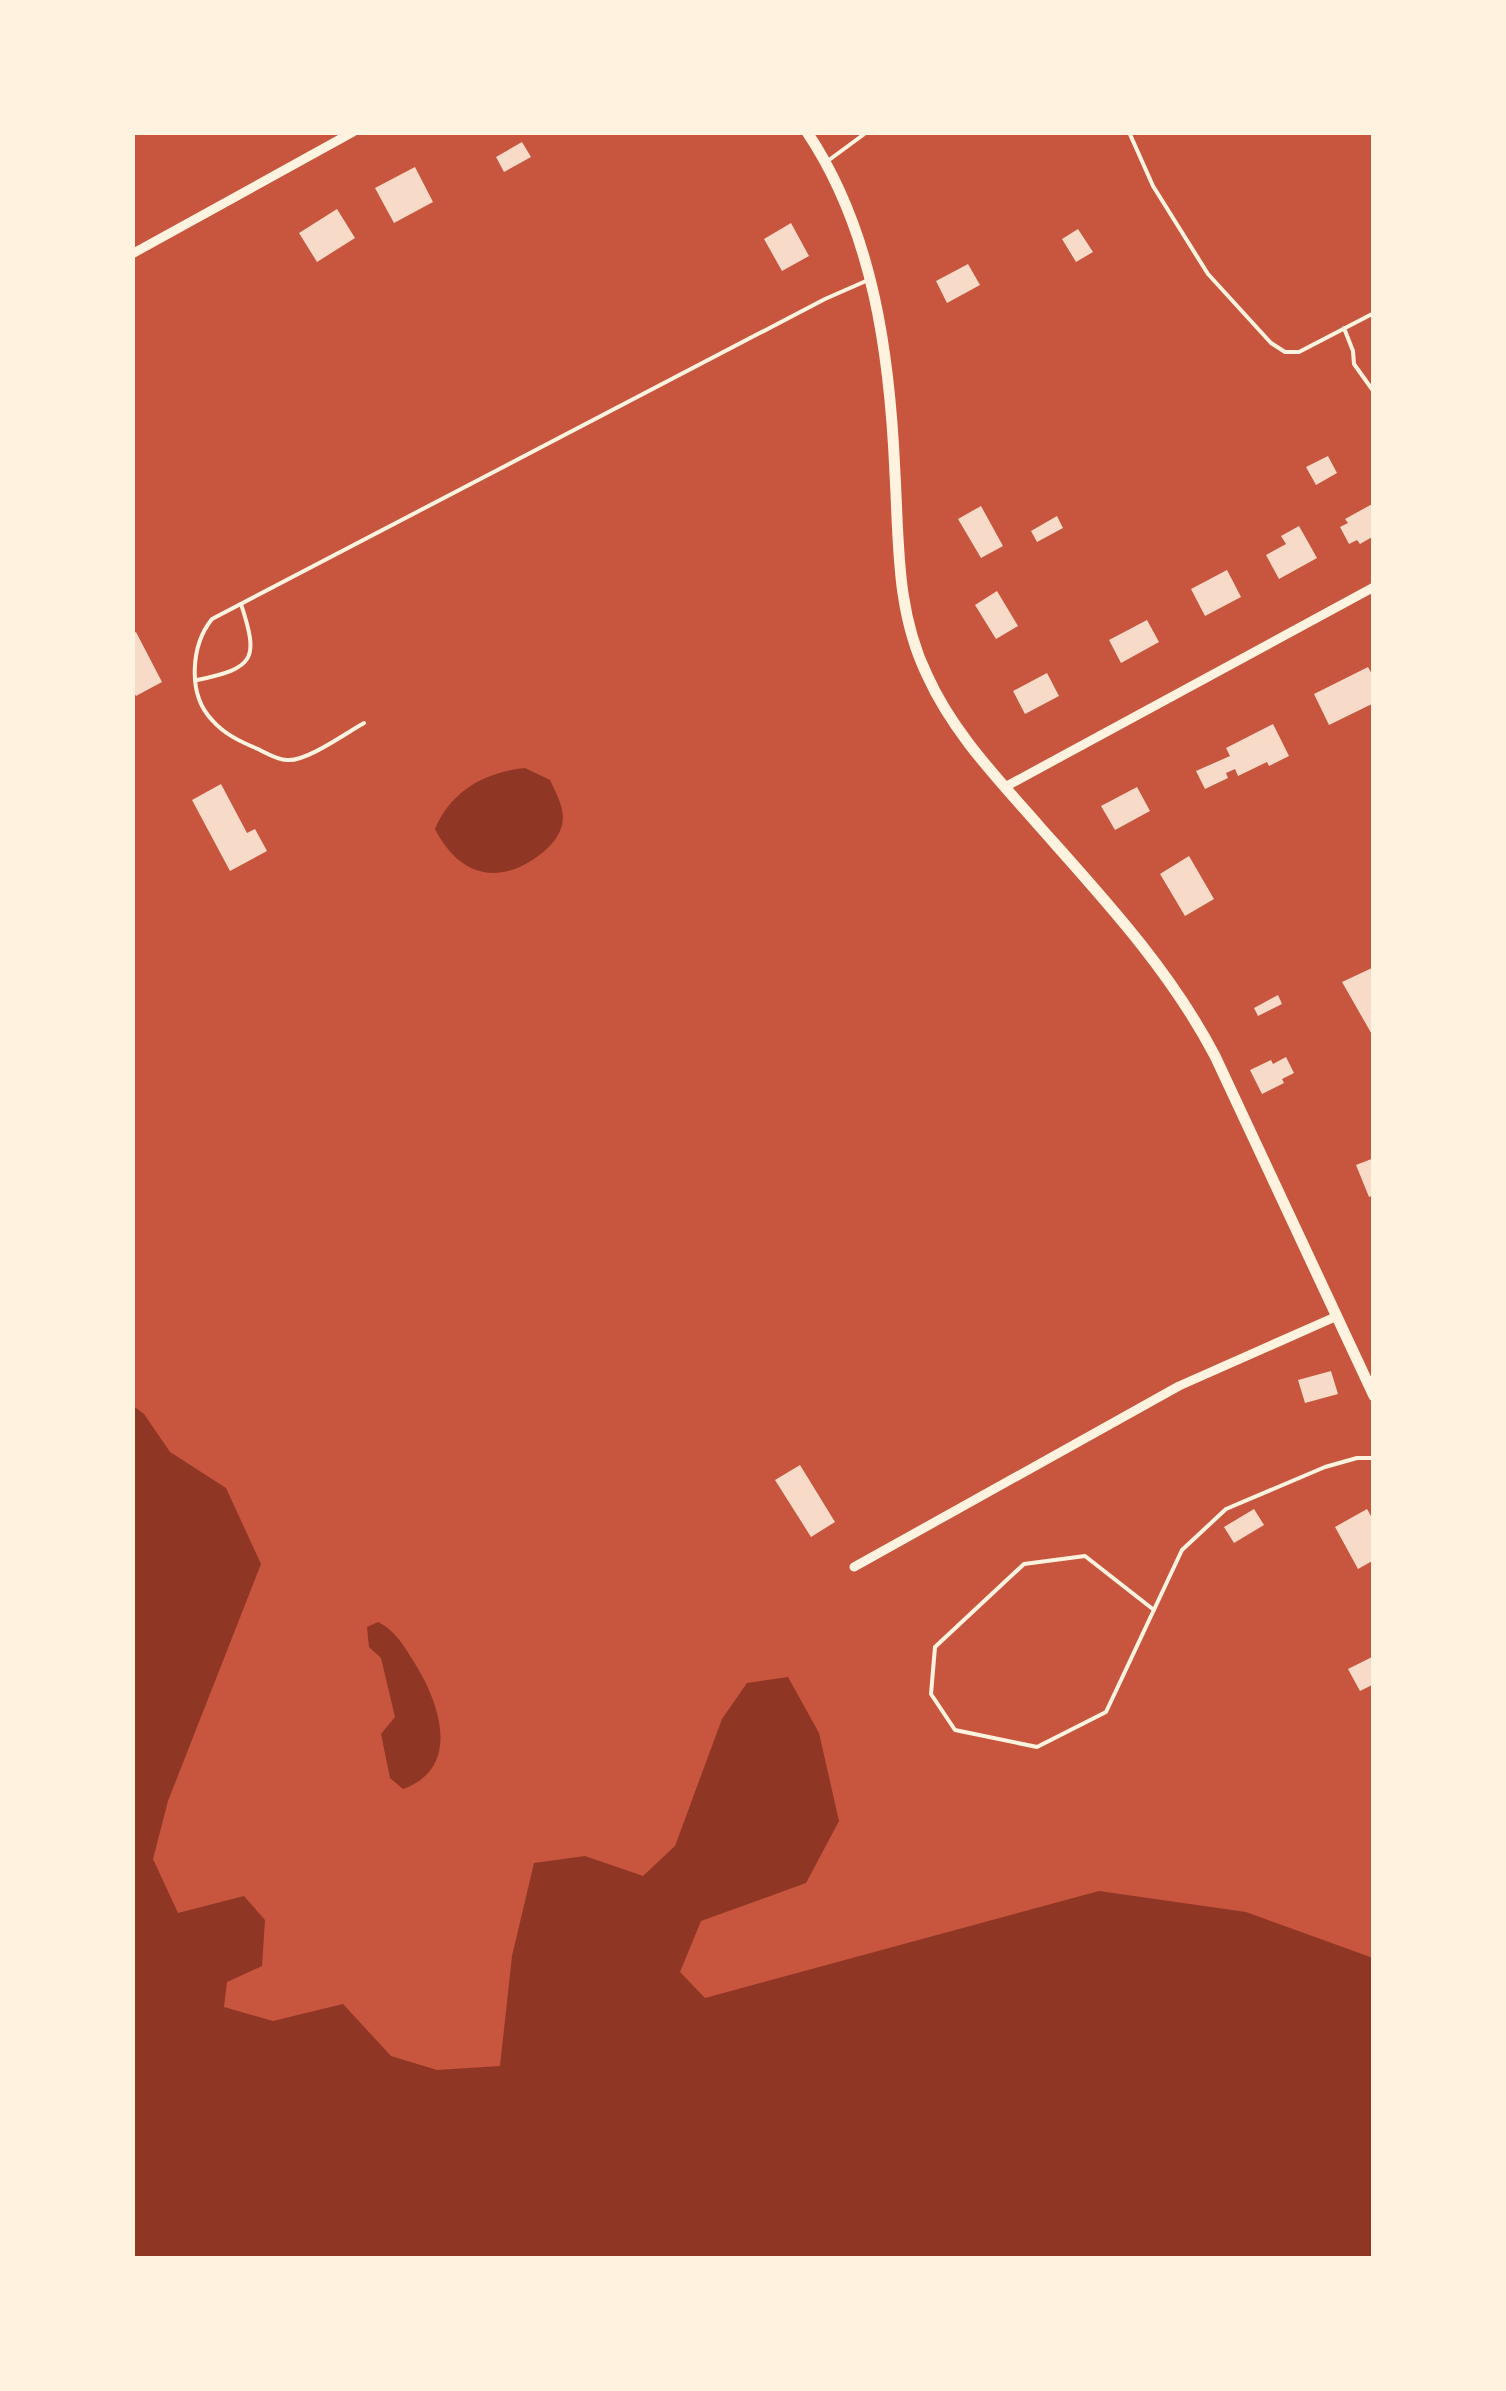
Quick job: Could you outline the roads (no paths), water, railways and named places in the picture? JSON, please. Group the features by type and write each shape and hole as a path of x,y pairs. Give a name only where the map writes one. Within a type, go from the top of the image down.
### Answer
{"street":[{"path":"132,254 353,132"},
{"path":"808,132 826,162 856,232 870,280 890,404 898,575 912,639 927,676 946,710 1004,787 1132,933 1189,1006 1374,1396"},
{"path":"1004,787 1374,587"},
{"path":"854,1567 1179,1386 1334,1316"}],"lane":[{"path":"826,162 868,132"},
{"path":"364,723 300,759 285,760 238,741 210,719 199,699 195,661 200,634 212,619 824,298 870,280"},
{"path":"197,680 225,674 251,654 252,640 241,604"},
{"path":"1154,1610 1085,1556 1024,1564 935,1647 931,1694 955,1730 1037,1747 1106,1712 1154,1610 1182,1550 1226,1509 1325,1467 1357,1458 1374,1458"}]}
